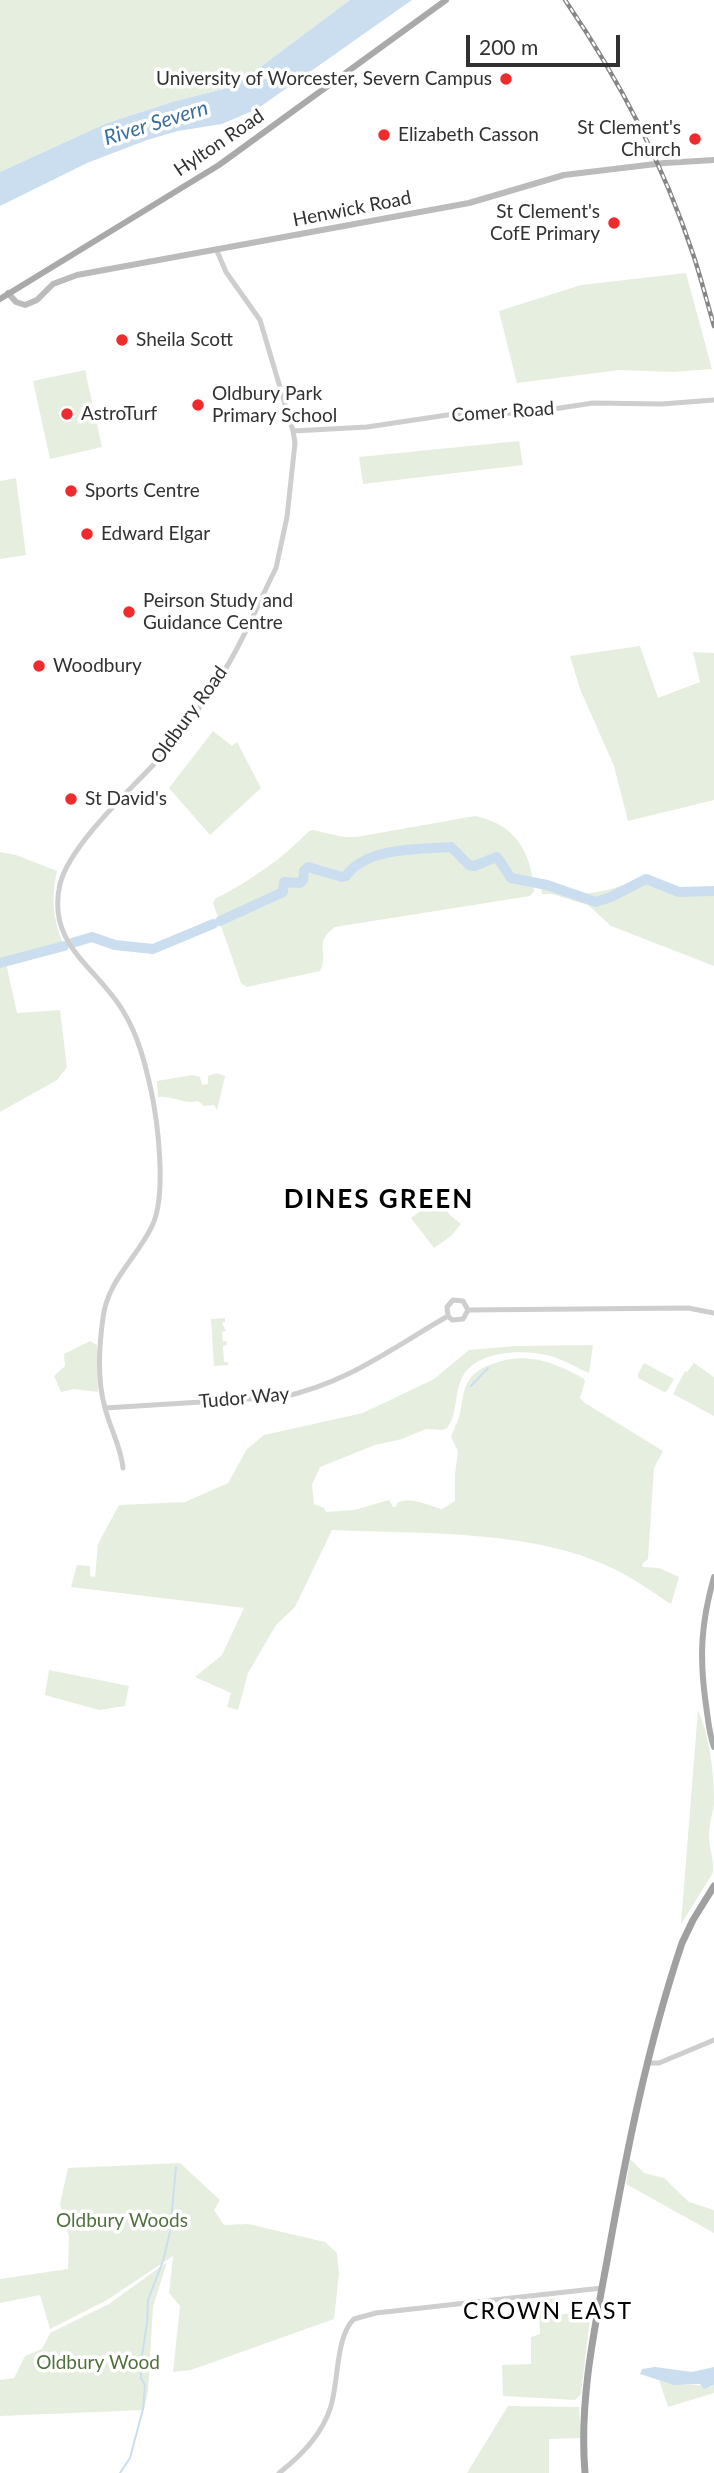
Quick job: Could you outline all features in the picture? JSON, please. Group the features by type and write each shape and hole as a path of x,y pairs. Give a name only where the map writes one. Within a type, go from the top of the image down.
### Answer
{"highway":[{"path":"585,2473 583,2435 587,2375 626,2158 647,2063 682,1944 714,1885"}],"main road":[{"name":"Hylton Road","path":"0,299 219,165 446,0"},
{"name":"Henwick Road","path":"8,293 16,302 25,305 37,300 63,279 469,203 564,176 664,163 714,160"},
{"path":"714,1577 705,1610 700,1650 702,1683 714,1747"}],"street":[{"name":"Oldbury Road","path":"123,1468 101,1387 103,1316 109,1293 119,1274 146,1238 155,1220 160,1189 152,1094 132,1026 114,997 76,956 65,936 58,914 59,895 69,864 85,841 160,757 208,696 276,568 290,489 295,443 293,431 260,320 226,272 217,251"},
{"name":"Comer Road","path":"293,431 367,427 454,414 527,413 593,403 662,404 714,400"},
{"name":"Tudor Way","path":"448,1316 447,1307 453,1300 463,1301 468,1310"},
{"name":"Tudor Way","path":"468,1310 688,1308 714,1313"},
{"name":"Tudor Way","path":"448,1316 457,1321 466,1315 468,1310"},
{"name":"Tudor Way","path":"105,1408 281,1397 308,1391 354,1373 448,1316"},
{"path":"647,2063 659,2063 714,2040"},
{"path":"279,2473 308,2446 323,2426 334,2398 345,2332 354,2319 376,2313 602,2288"}],"green space":[{"path":"0,0 350,0 235,86 172,102 107,123 0,172"},
{"path":"686,273 712,369 673,372 620,370 517,383 499,311 581,285"},
{"name":"AstroTurf","path":"85,370 102,447 50,459 33,381"},
{"path":"519,441 523,465 363,484 359,457"},
{"path":"16,478 26,555 0,559 0,481"},
{"path":"640,646 658,698 700,682 693,652 714,653 714,800 628,821 614,766 580,689 570,656"},
{"path":"213,731 232,746 237,742 261,788 210,835 169,788"},
{"path":"475,816 501,825 525,852 534,891 530,896 335,927 324,938 323,965 320,971 247,987 241,983 213,903 215,899 276,860 309,831 356,837"},
{"path":"0,852 16,855 57,871 54,909 64,946 6,963 17,1013 60,1010 67,1067 57,1080 0,1112"},
{"path":"646,877 680,889 714,889 714,966 611,926 588,905 552,894 542,894 539,879 565,891 592,893"},
{"path":"217,1073 225,1076 217,1110 214,1105 204,1106 198,1101 158,1097 157,1081 192,1075 200,1077 202,1085 208,1084 208,1076"},
{"path":"437,1198 461,1224 451,1236 434,1248 411,1218"},
{"path":"225,1318 222,1323 226,1331 222,1332 223,1341 226,1341 227,1345 223,1346 224,1362 228,1362 228,1365 214,1366 211,1319"},
{"path":"90,1341 97,1345 98,1392 74,1389 61,1392 54,1376 65,1366 64,1354"},
{"path":"593,1345 589,1373 543,1354 504,1353 480,1361 470,1367 463,1376 453,1416 447,1428 426,1429 402,1439 375,1445 320,1467 312,1485 314,1504 324,1508 326,1512 354,1510 389,1500 393,1507 407,1500 442,1509 455,1501 458,1451 451,1437 469,1380 480,1369 495,1363 519,1358 540,1360 583,1378 585,1381 580,1398 585,1403 663,1451 654,1468 648,1559 642,1567 659,1568 679,1577 671,1604 612,1568 581,1555 547,1546 438,1533 332,1530 295,1607 276,1625 248,1673 238,1710 227,1707 231,1693 195,1677 222,1655 244,1608 71,1587 77,1565 90,1566 90,1576 95,1577 98,1544 119,1505 185,1502 228,1483 247,1449 264,1435 363,1413 434,1379 469,1350 516,1346"},
{"path":"644,1363 674,1379 667,1391 664,1392 638,1378"},
{"path":"694,1363 714,1377 714,1416 673,1394 685,1371"},
{"path":"49,1670 129,1686 125,1706 99,1710 45,1695"},
{"path":"698,1710 706,1732 712,1767 714,1803 709,1835 713,1873 681,1924"},
{"path":"630,2159 644,2173 664,2178 689,2202 714,2210 714,2233 626,2184"},
{"name":"Oldbury Woods","path":"180,2163 220,2200 214,2210 224,2225 248,2224 325,2242 337,2253 339,2274 334,2319 191,2370 173,2372 180,2306 169,2293 173,2256 107,2300 50,2329 40,2295 0,2303 0,2279 68,2269 69,2237 60,2204 68,2168"},
{"name":"Oldbury Wood","path":"167,2262 153,2307 148,2392 144,2410 0,2416 0,2380 14,2378 25,2356 42,2349 50,2333 109,2304"},
{"path":"555,2298 555,2315 591,2311 581,2394 575,2400 503,2396 502,2365 531,2364 531,2337 540,2334 539,2301"},
{"path":"659,2380 711,2387 714,2385 714,2393 668,2407"},
{"path":"508,2406 579,2407 581,2438 549,2439 549,2473 467,2473"}],"water":[{"name":"River Severn","path":"350,0 412,0 257,109 222,124 178,131 147,140 87,163 0,206 0,172 107,123 172,102 235,86"},
{"path":"655,2367 692,2372 714,2367 714,2385 704,2389 700,2384 674,2385 640,2374 642,2369"}],"waterway":[{"path":"220,921 283,892 284,882 300,883 308,867 342,877 366,860 380,855 424,848 451,847 469,865 474,866 497,857 511,878 547,885 596,902 646,879 679,892 714,891"},
{"path":"72,943 92,937 115,945 153,949 213,924"},
{"path":"0,963 64,946"},
{"path":"471,1386 488,1368"},
{"path":"120,2473 130,2458 143,2409 145,2385 141,2378 142,2356 148,2300 163,2261 170,2232 176,2167"}],"railway":[{"path":"565,0 604,60 654,155 693,254 714,326"}],"place":[{"name":"University of Worcester, Severn Campus","path":"506,79"},
{"name":"Elizabeth Casson","path":"384,135"},
{"name":"St Clement's Church","path":"695,139"},
{"name":"St Clement's CofE Primary","path":"614,223"},
{"name":"Sheila Scott","path":"122,340"},
{"name":"Oldbury Park Primary School","path":"198,405"},
{"name":"AstroTurf","path":"67,414"},
{"name":"Sports Centre","path":"71,491"},
{"name":"Edward Elgar","path":"87,534"},
{"name":"Peirson Study and Guidance Centre","path":"129,612"},
{"name":"Woodbury","path":"39,666"},
{"name":"St David's","path":"71,799"}],"district":[{"name":"DINES GREEN","path":"379,1200"},
{"name":"CROWN EAST","path":"548,2312"}]}
